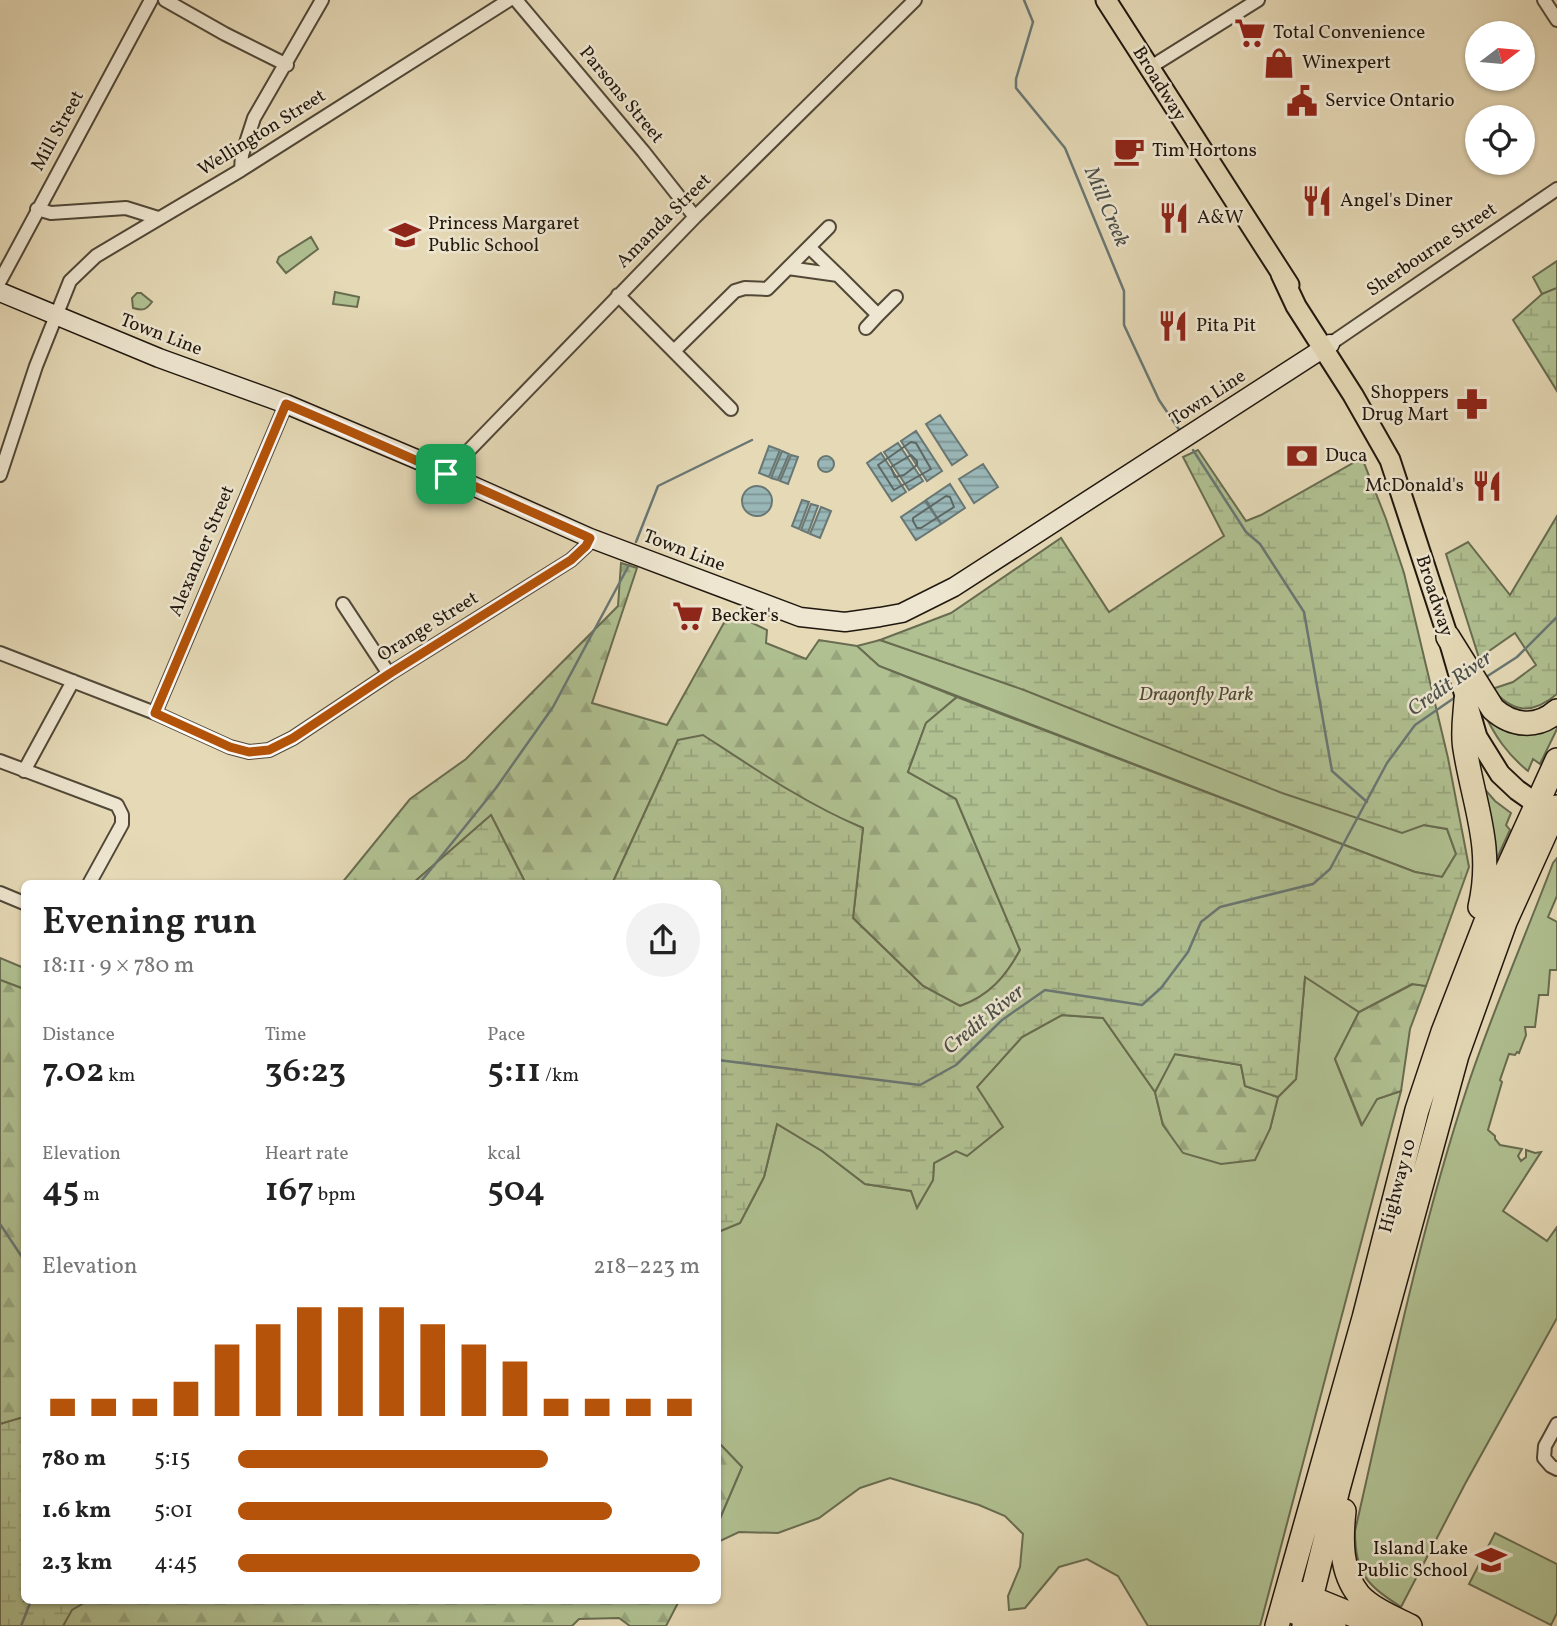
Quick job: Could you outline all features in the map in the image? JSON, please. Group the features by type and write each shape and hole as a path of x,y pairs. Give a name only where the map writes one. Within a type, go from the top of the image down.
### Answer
{"highway":[{"path":"1448,636 1470,687 1509,721 1530,724 1557,711"},
{"path":"1470,687 1464,746 1482,825 1487,869 1472,958"},
{"name":"Highway 10","path":"1307,1613 1457,1055 1505,922 1551,812 1557,761"},
{"name":"Highway 10","path":"1282,1608 1364,1318 1417,1110 1443,1032 1501,883 1551,812"},
{"path":"1346,1461 1347,1491 1341,1537 1347,1571 1359,1595 1386,1614 1410,1626"},
{"path":"1282,1608 1380,1626"},
{"path":"1307,1613 1334,1626"}],"main road":[{"name":"Broadway","path":"1106,0 1281,274 1296,306 1326,346 1390,460 1448,636"},
{"name":"Town Line","path":"0,292 159,359 286,404 421,461 590,538 800,617 845,622 902,613 954,587 1326,346"},
{"path":"1470,687 1477,737 1488,758 1500,774 1551,812"}],"street":[{"name":"Mill Street","path":"0,281 151,0"},
{"path":"165,0 286,65"},
{"path":"241,170 242,155 254,118 322,0"},
{"name":"Wellington Street","path":"0,475 55,315 70,281 96,256 241,170 509,0"},
{"name":"Parsons Street","path":"516,0 695,217"},
{"name":"Amanda Street","path":"446,474 695,217 915,0"},
{"path":"1149,68 1258,0"},
{"path":"1544,0 1557,20"},
{"name":"Sherbourne Street","path":"1326,346 1557,189"},
{"path":"37,209 51,213 126,208 158,218"},
{"path":"674,351 736,291 744,288 767,289 829,227"},
{"path":"809,247 878,315"},
{"path":"788,268 838,275"},
{"path":"618,295 731,409"},
{"path":"866,328 896,297"},
{"name":"Alexander Street","path":"155,713 286,404"},
{"name":"Orange Street","path":"155,713 240,750 249,752 281,746 389,674 571,560 586,546 590,538"},
{"path":"343,604 389,674"},
{"path":"0,653 155,713"},
{"path":"24,771 73,681"},
{"path":"0,761 117,805 122,815 122,824 91,880"},
{"path":"0,893 21,902"},
{"path":"1557,1424 1545,1446 1544,1458 1557,1469"}],"green space":[{"path":"311,237 318,249 286,273 277,262 279,257"},
{"path":"1557,261 1557,288 1542,294 1533,277"},
{"path":"1557,288 1557,391 1513,320 1542,294"},
{"path":"335,292 359,297 357,307 333,304"},
{"path":"137,293 152,302 142,310 133,308 132,298"},
{"name":"Dragonfly Park","path":"1198,450 1246,521 1362,458 1404,573 1448,758 1469,867 1426,986 1412,984 1359,1012 1305,977 1296,1079 1278,1097 1245,1086 1241,1065 1175,1054 1155,1092 1103,1018 1062,1015 1022,1037 977,1087 1003,1127 967,1156 956,1151 934,1163 933,1180 917,1208 911,1191 865,1184 822,1151 777,1124 764,1177 740,1223 721,1231 721,880 614,880 678,740 703,735 801,797 863,828 853,918 923,986 960,1006 980,997 996,984 1020,950 956,799 908,772 926,723 957,697 1415,872 1442,877 1456,854 1447,829 1424,825 1402,833 1282,793 1024,690 880,640 951,613 1061,538 1109,612 1224,536 1183,457"},
{"path":"1557,516 1557,694 1531,708 1515,707 1492,689 1513,682 1536,665 1515,633 1479,658 1446,554 1468,542 1510,595"},
{"path":"621,563 637,568 592,703 667,725 730,612 767,630 766,643 806,659 819,640 857,646 879,666 957,697 926,723 908,772 956,799 1020,950 1003,977 980,997 960,1006 923,986 853,918 863,828 826,812 766,777 678,740 614,880 524,880 491,815 417,880 344,880 410,799 466,759 618,606"},
{"path":"880,640 1424,825 1447,829 1456,854 1442,877 1415,872 879,666 857,646"},
{"path":"1484,713 1557,723 1557,729 1540,764 1533,759 1528,771 1521,765 1502,744"},
{"path":"1481,785 1495,801 1511,813 1506,825 1510,830 1492,869"},
{"path":"491,815 524,880 417,880"},
{"path":"1557,858 1557,896 1548,917 1557,922 1557,970 1550,970 1548,995 1539,995 1535,1027 1525,1027 1526,1035 1519,1053 1509,1054 1488,1130 1500,1145 1522,1149 1518,1156 1521,1161 1526,1157 1526,1150 1541,1152 1503,1211 1547,1241 1557,1227 1557,1318 1465,1484 1401,1607 1379,1592 1365,1577 1357,1558 1355,1531 1406,1306 1451,1140 1488,1029"},
{"path":"0,958 21,967 21,988 0,980"},
{"path":"1305,976 1359,1012 1335,1059 1361,1124 1377,1099 1401,1091 1260,1626 1148,1626 1118,1576 1087,1559 1059,1567 1025,1608 1009,1610 1008,1596 1020,1567 1023,1534 1005,1516 979,1505 890,1478 860,1488 819,1518 778,1533 739,1532 721,1541 721,1516 742,1467 721,1445 721,1231 740,1223 764,1177 777,1124 822,1151 865,1184 911,1191 917,1207 933,1180 934,1163 956,1151 976,1088 1022,1037 1062,1015 1103,1018 1155,1092 1163,1125 1270,1129 1278,1097 1296,1079"},
{"path":"0,980 21,988 21,1418 0,1424"},
{"path":"1413,984 1426,986 1410,1029 1401,1091 1377,1099 1362,1125 1335,1059 1359,1012"},
{"path":"1174,1054 1241,1065 1245,1086 1278,1097 1270,1129 1255,1160 1221,1164 1183,1153 1163,1125 1155,1092"},
{"path":"21,1418 21,1604 82,1604 72,1610 63,1626 0,1626 0,1424"},
{"path":"721,1445 742,1467 721,1516"},
{"path":"1495,1533 1557,1564 1557,1613 1551,1625 1469,1584"},
{"path":"82,1604 677,1604 666,1626 630,1626 619,1618 579,1619 572,1626 63,1626 71,1610"}],"water":[{"path":"940,415 967,455 952,465 926,424"},
{"path":"916,431 942,471 927,481 901,441"},
{"path":"898,443 923,481 909,490 884,452"},
{"path":"769,446 780,450 769,477 759,473"},
{"path":"782,451 789,454 778,480 771,478"},
{"path":"881,453 906,492 892,501 867,463"},
{"path":"791,455 798,457 788,484 780,481"},
{"path":"823,456 829,456 834,464 832,470 823,472 818,467 818,461"},
{"path":"983,464 998,487 974,503 959,479"},
{"path":"950,484 965,508 941,524 926,500"},
{"path":"757,486 768,490 772,501 768,512 757,516 746,512 742,501 746,490"},
{"path":"802,500 809,502 799,529 792,526"},
{"path":"925,501 941,524 916,540 901,517"},
{"path":"811,504 818,506 808,533 801,530"},
{"path":"821,507 831,511 820,538 810,534"}],"waterway":[{"name":"Mill Creek","path":"1024,0 1033,22 1016,79 1016,88 1065,148 1124,291 1124,325 1159,400 1180,431"},
{"path":"636,542 658,486 752,440"},
{"name":"Mill Creek","path":"1193,450 1246,532 1260,544 1304,612 1332,771 1367,802"},
{"path":"422,880 496,788 553,707 629,565"},
{"name":"Credit River","path":"1483,679 1517,657 1557,617"},
{"name":"Credit River","path":"721,1060 920,1085 956,1065 1002,1020 1045,990 1142,1005 1161,988 1188,952 1201,922 1220,907 1313,884 1330,869 1387,763 1415,725 1457,696"},
{"path":"0,1224 21,1256"},
{"name":"Credit River","path":"21,1626 30,1604"}],"place":[{"name":"Total Convenience","path":"1250,33"},
{"name":"Winexpert","path":"1279,63"},
{"name":"Service Ontario","path":"1302,101"},
{"name":"Tim Hortons","path":"1129,151"},
{"name":"Angel's Diner","path":"1317,201"},
{"name":"A&W","path":"1174,218"},
{"name":"Princess Margaret Public School","path":"405,235"},
{"name":"Pita Pit","path":"1173,326"},
{"name":"Shoppers Drug Mart","path":"1472,404"},
{"name":"Duca","path":"1302,456"},
{"name":"McDonald's","path":"1487,486"},
{"name":"Becker's","path":"688,616"},
{"name":"Island Lake Public School","path":"1491,1560"}],"route":[{"path":"286,404 446,474 590,538 586,546 571,560 389,674 281,746 249,752 240,750 155,713 286,404"}]}
